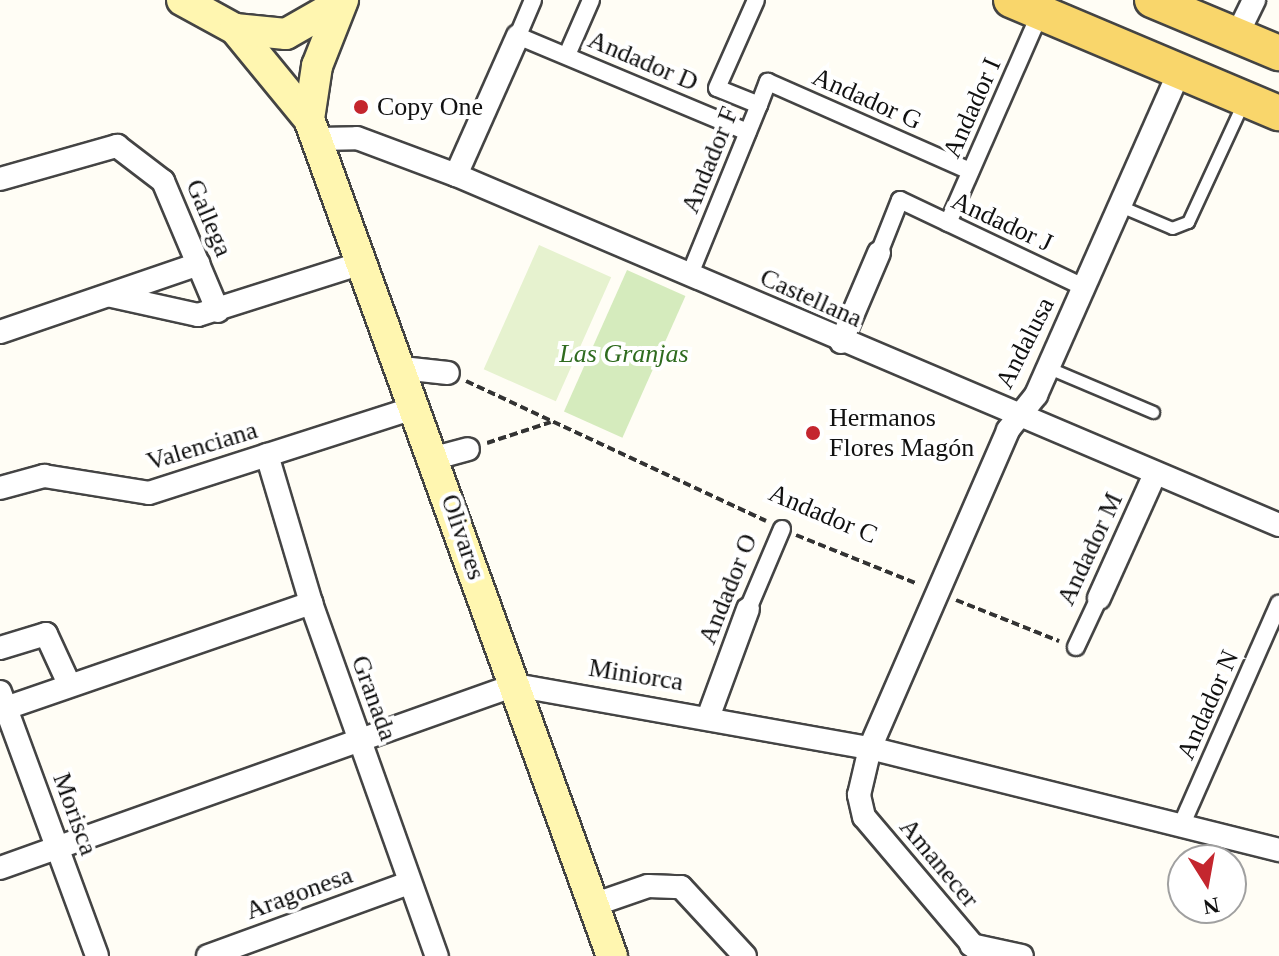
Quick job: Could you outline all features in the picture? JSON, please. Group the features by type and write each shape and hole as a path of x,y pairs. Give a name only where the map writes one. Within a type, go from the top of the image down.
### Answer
{"main road":[{"name":"Olivares","path":"182,0 225,17 314,129 417,407 612,956"},
{"path":"1152,0 1279,53"},
{"name":"Olivares","path":"314,129 317,66 343,1"},
{"path":"225,17 286,34 343,1"},
{"path":"1026,6 1279,113"}],"street":[{"path":"456,175 533,0"},
{"path":"567,55 591,0"},
{"name":"Andador F","path":"690,274 759,105 717,88 756,0"},
{"path":"1237,35 1254,0"},
{"name":"Andador I","path":"948,223 970,171 1026,6"},
{"name":"Andador D","path":"518,36 748,132"},
{"name":"Andalusa","path":"864,817 859,795 870,748 1017,415 1049,368 1179,72"},
{"name":"Andador G","path":"759,105 768,82 970,171"},
{"name":"Castellana","path":"314,129 357,138 456,175 841,342 1279,525"},
{"name":"Gallega","path":"0,179 117,146 163,181 218,311"},
{"name":"Andador J","path":"879,253 900,200 1083,287"},
{"path":"841,342 879,253"},
{"path":"112,296 189,314 218,311 362,263"},
{"path":"0,332 199,264"},
{"path":"402,368 448,373"},
{"name":"Valenciana","path":"0,488 44,476 149,493 417,407"},
{"path":"435,458 468,449"},
{"name":"Granada","path":"267,455 311,603 437,956"},
{"name":"Andador M","path":"1076,647 1155,474"},
{"name":"Andador O","path":"709,715 748,609 782,529"},
{"path":"3,700 69,684 311,603"},
{"name":"Andador N","path":"1181,826 1279,604"},
{"path":"0,648 46,634 69,684"},
{"name":"Miniorca","path":"0,868 515,685 709,715 870,748 1279,850"},
{"name":"Morisca","path":"3,700 97,956"},
{"name":"Amanecer","path":"864,817 976,950 1022,956"},
{"name":"Aragonesa","path":"208,956 409,883"},
{"path":"596,904 648,886 681,887 745,956"}],"lane":[{"path":"1120,206 1172,228 1188,222 1244,98"},
{"path":"1049,368 1153,412"}],"path":[{"name":"Andador C","path":"448,373 782,529 1076,647"},
{"path":"468,449 553,421"}],"green space":[{"path":"539,245 611,277 556,401 484,369"},
{"name":"Las Granjas","path":"627,270 685,296 622,438 564,412"}],"place":[{"name":"Copy One","path":"361,107"},
{"name":"Hermanos Flores Magón","path":"813,433"}]}
